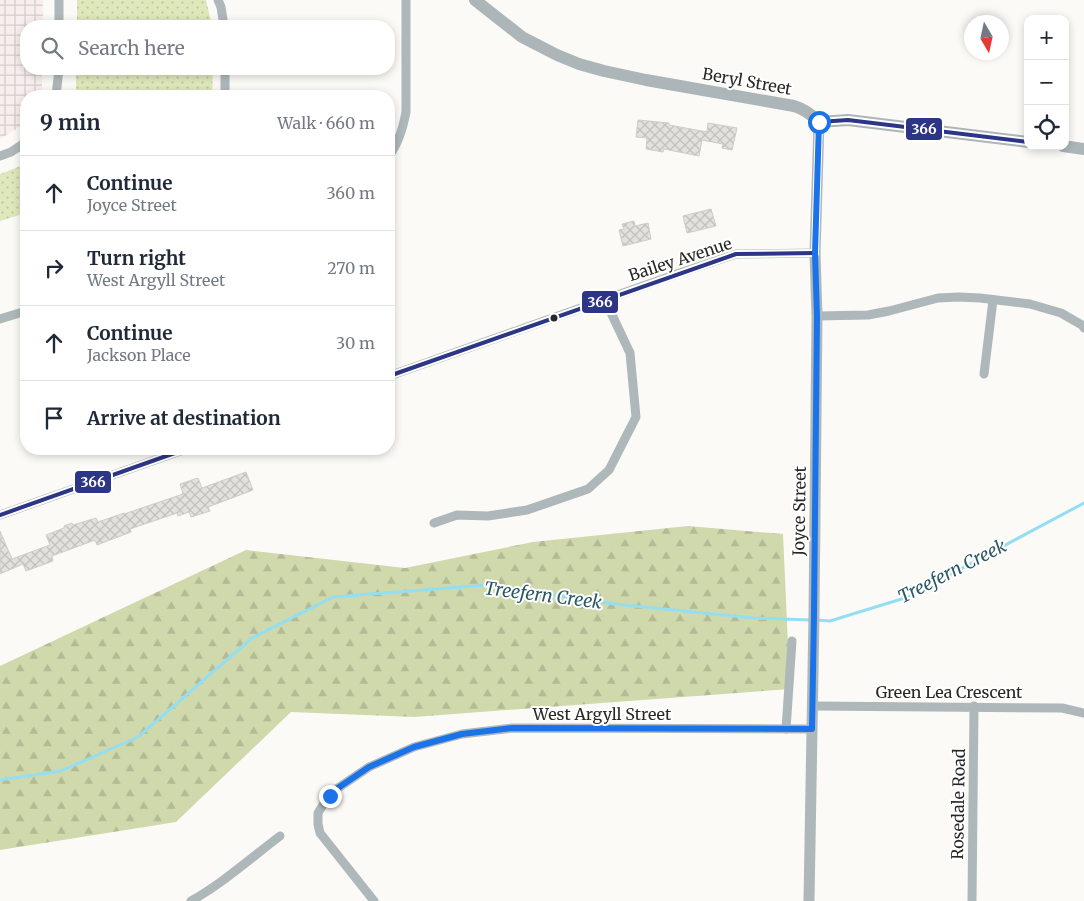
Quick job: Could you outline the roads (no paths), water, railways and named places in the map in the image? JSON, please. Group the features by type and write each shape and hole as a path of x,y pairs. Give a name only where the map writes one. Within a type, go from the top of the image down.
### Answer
{"main road":[{"name":"Beryl Street","path":"475,0 522,37 579,64 646,80 803,108 819,122"},
{"path":"819,122 848,120 1024,142"},
{"path":"1069,147 1084,149"}],"street":[{"path":"59,0 59,20"},
{"path":"218,0 223,20"},
{"path":"395,147 403,127 406,112 406,0"},
{"path":"57,90 58,75"},
{"path":"225,75 225,90"},
{"name":"Joyce Street","path":"809,901 817,316 815,253 819,122"},
{"path":"0,156 20,146"},
{"name":"Bailey Avenue","path":"395,374 736,254 815,253"},
{"path":"817,316 868,315 938,298 959,297 1030,304 1061,313 1084,328"},
{"path":"434,523 457,515 488,516 527,510 588,489 609,470 636,416 630,353 605,300"},
{"path":"984,374 993,300"},
{"path":"0,319 20,313"},
{"path":"0,515 169,455"},
{"path":"786,729 792,641"},
{"name":"Green Lea Crescent","path":"813,706 1062,708 1084,713"},
{"name":"Rosedale Road","path":"972,901 974,706"},
{"name":"West Argyll Street","path":"374,901 320,833 318,813 335,790 369,767 414,747 462,734 513,728 812,729"},
{"path":"191,901 229,876 280,836"}],"waterway":[{"name":"Treefern Creek","path":"816,620 830,621 908,597 1084,503"},
{"name":"Treefern Creek","path":"0,780 61,771 138,737 252,638 333,597 487,585 615,604 753,618 810,620"}]}
